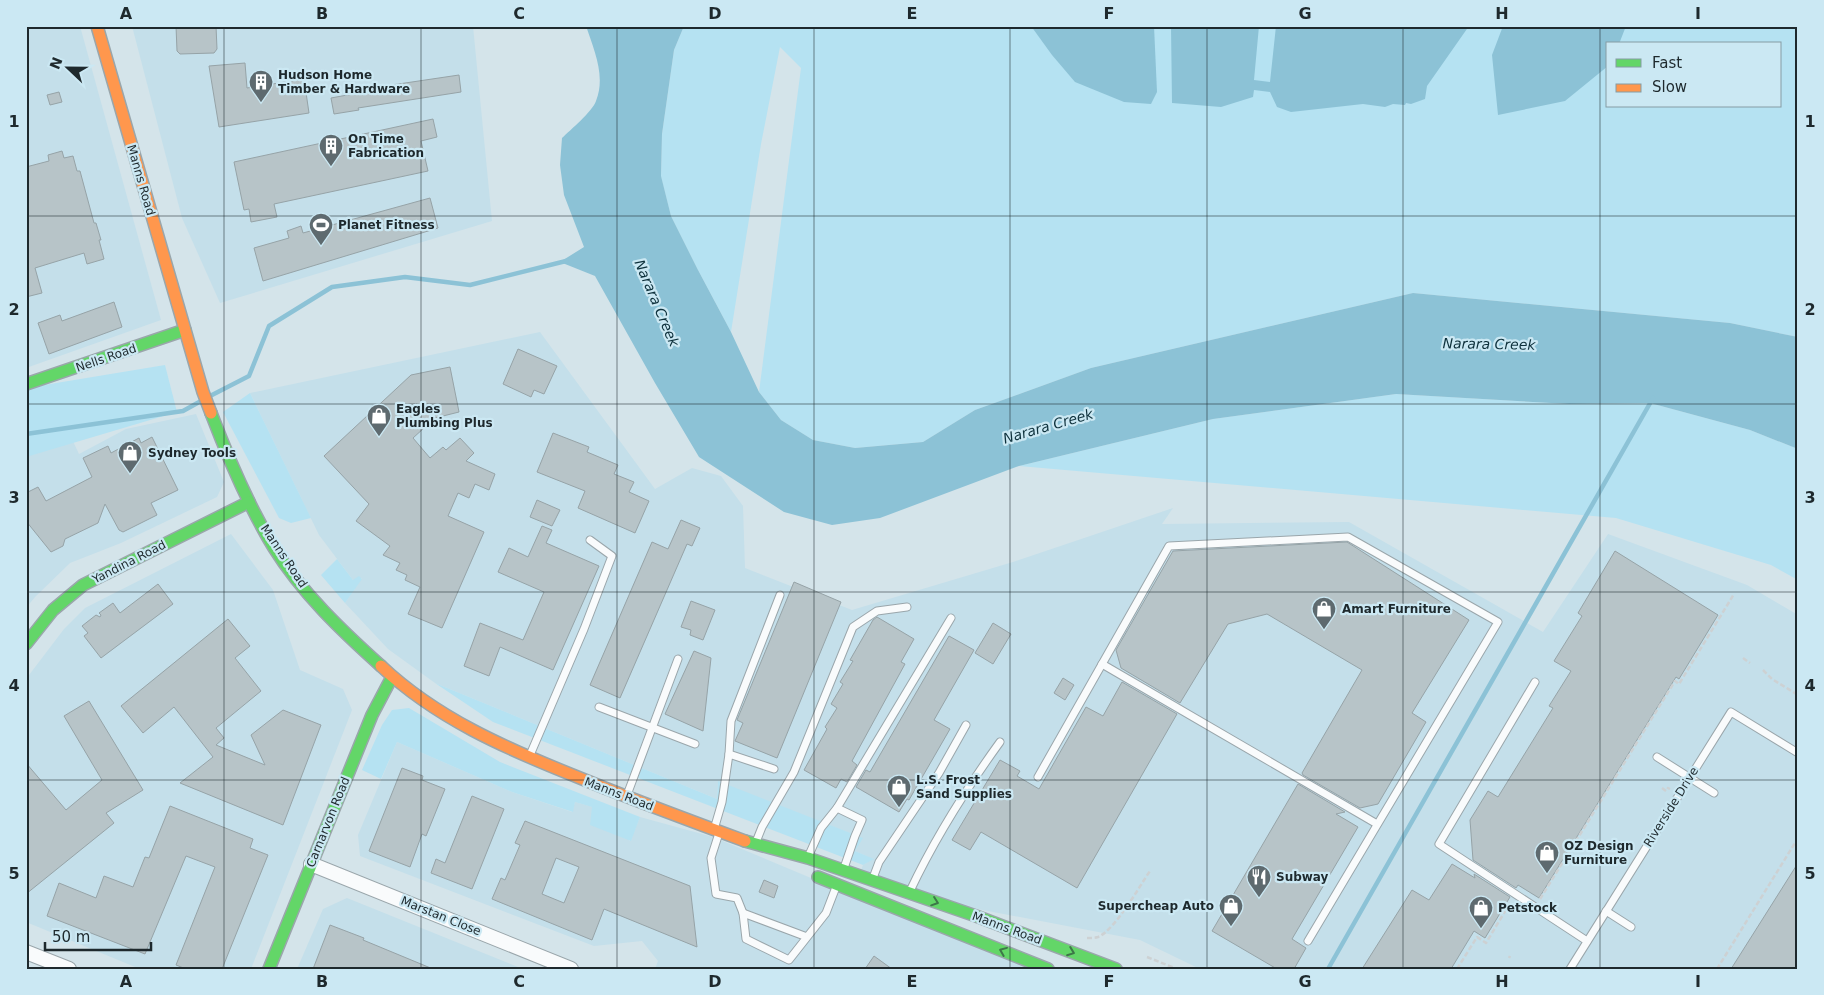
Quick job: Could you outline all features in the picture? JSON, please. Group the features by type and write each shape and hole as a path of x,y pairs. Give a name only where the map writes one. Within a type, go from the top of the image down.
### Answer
{"main road":[{"name":"Manns Road","path":"97,26 185,330 209,408 229,460 249,502 276,549 299,581 336,625 392,677 457,723 529,758 626,797 755,844 808,858 976,916 1113,968"},
{"name":"Nells Road","path":"26,384 185,330"},
{"name":"Yandina Road","path":"26,644 53,610 83,585 249,502"},
{"name":"Carnarvon Road","path":"269,969 372,715 392,677"},
{"name":"Manns Road","path":"755,844 801,869 837,885 1048,969"}],"street":[{"name":"Marstan Close","path":"311,864 570,969"},
{"path":"26,952 69,969"}],"lane":[{"path":"1038,777 1169,546 1348,537 1498,622 1308,941"},
{"path":"529,758 584,629 612,556 590,540"},
{"path":"780,595 731,721 729,754 722,802 711,858 716,894 737,898 743,913 746,939 789,960 826,913 837,885"},
{"path":"755,844 762,827 794,772 853,627 877,611 907,607"},
{"path":"808,858 821,828 836,808 951,618"},
{"path":"626,797 678,659"},
{"path":"1102,664 1377,824"},
{"path":"1535,682 1439,844 1587,941"},
{"path":"599,707 695,744"},
{"name":"Riverside Drive","path":"1570,969 1731,712 1798,753"},
{"path":"872,881 879,862 939,773 966,725"},
{"path":"908,894 932,847 967,788 1000,742"},
{"path":"729,754 774,769"},
{"path":"1657,757 1714,793"},
{"path":"836,808 862,820 843,871"},
{"path":"1606,911 1631,927"},
{"path":"743,913 807,937"}],"path":[{"path":"1538,902 1675,681 1678,684 1734,594"},
{"path":"1743,658 1750,663"},
{"path":"1763,670 1772,679 1798,695"},
{"path":"1662,788 1666,791 1668,788 1670,789 1668,791"},
{"path":"1717,969 1798,838"},
{"path":"1083,938 1097,938 1106,932 1120,917 1150,872"},
{"path":"1457,969 1477,937 1486,943 1510,903 1517,907"},
{"path":"1147,957 1177,969"}],"shaded area":[{"path":"26,26 80,26 161,320 26,368"},
{"path":"132,26 473,26 492,221 220,303 182,218"},
{"path":"684,26 1798,26 1798,337 1730,323 1413,293 1091,368 975,410 923,442 855,448 813,440 781,420 759,392 801,68 780,47 761,144 731,332 671,216 661,177 662,134 674,50"},
{"path":"540,332 655,489 692,468 721,476 743,506 745,568 852,610 1013,562 1173,508 1162,524 1349,522 1543,632 1608,534 1747,585 1798,615 1798,969 1200,969 1140,940 946,903 860,873 863,865 873,859 855,851 862,838 718,782 717,799 435,683 388,649 345,603 362,578 353,580 319,535 250,393"},
{"path":"165,365 177,412 26,457 26,388"},
{"path":"250,393 311,518 291,523 279,518 223,412"},
{"path":"1396,394 1569,404 1650,403 1750,430 1798,449 1798,580 1771,565 1616,518 1019,466 1213,419"},
{"path":"196,414 224,482 217,497 121,543 70,563 26,608 26,457 71,437 79,454 126,429"},
{"path":"231,534 273,590 300,670 343,689 352,710 251,969 140,969 26,922 26,679 64,629 85,608"},
{"path":"337,559 353,580 359,576 362,579 345,603 321,575"},
{"path":"435,683 717,799 718,781 863,838 855,851 874,859 863,865 493,722"},
{"path":"409,708 500,762 640,817 631,841 590,825 592,807 575,802 573,812 512,792 397,742 381,779 362,770 382,725 392,710"},
{"path":"397,742 512,792 572,812 575,802 593,807 630,841 640,817 713,837 1040,969 655,969 658,961 642,941 594,946 360,856 358,835"},
{"path":"347,898 523,969 297,969 323,909"}],"water":[{"name":"Narara Creek","path":"586,26 684,26 674,50 662,134 661,176 671,216 731,332 759,392 781,420 813,440 855,448 923,442 975,410 1091,368 1413,293 1730,323 1798,337 1798,449 1750,430 1650,403 1569,404 1396,394 1213,419 1019,466 880,518 832,525 784,512 699,457 595,276 560,262 584,247 564,195 560,165 562,138 590,110 599,92 598,63"},
{"path":"1031,26 1154,26 1157,92 1151,104 1124,102 1075,82"},
{"path":"1171,26 1259,26 1254,80 1270,82 1276,26 1469,26 1427,86 1425,99 1411,104 1393,104 1385,107 1363,104 1291,112 1277,107 1270,92 1254,90 1253,97 1221,107 1172,103"},
{"path":"1503,26 1626,26 1620,42 1606,42 1606,68 1565,101 1498,115 1492,55"}],"building":[{"path":"176,26 216,26 217,49 214,53 180,54 177,51"},
{"name":"Hudson Home Timber & Hardware","path":"245,63 247,88 304,79 309,113 219,127 209,66"},
{"path":"459,75 461,92 358,108 359,110 334,114 331,98 358,93 358,90"},
{"path":"59,92 62,102 50,105 47,95"},
{"name":"On Time Fabrication","path":"433,119 437,137 421,141 428,171 274,204 277,217 251,222 249,209 244,210 234,162"},
{"path":"62,151 64,158 73,156 77,171 80,171 94,223 96,223 101,240 99,240 104,259 87,264 84,253 35,268 42,293 26,297 26,167 49,161 48,155"},
{"name":"Planet Fitness","path":"430,198 438,228 263,281 254,248 289,238 287,231 301,226 303,233"},
{"path":"114,302 122,327 49,354 38,323 60,315 62,321"},
{"path":"518,349 557,366 544,394 534,390 531,397 503,384"},
{"path":"450,367 459,412 435,418 413,438 430,458 443,447 446,450 460,438 474,453 466,461 495,474 489,490 475,484 469,498 458,493 448,516 484,532 442,628 408,614 420,587 405,580 407,575 396,570 400,563 383,555 390,546 356,521 369,504 324,456 411,375"},
{"path":"553,433 589,447 587,452 618,465 614,474 634,482 629,492 649,501 635,533 578,508 585,491 537,472"},
{"path":"152,437 178,490 151,503 157,515 123,532 119,530 105,504 98,523 65,539 63,546 51,552 26,521 26,493 38,487 46,501 92,477 83,458 108,446 111,453 139,438 141,443"},
{"path":"537,500 560,510 552,526 530,517"},
{"path":"681,520 700,528 692,546 687,544 620,698 590,685 652,542 668,549"},
{"path":"542,526 552,530 546,543 599,566 553,670 500,647 489,676 464,666 480,623 523,640 544,592 498,572 509,548 528,557"},
{"path":"1347,542 1469,620 1412,713 1426,722 1378,804 1360,808 1302,773 1362,670 1267,614 1228,624 1180,703 1121,668 1116,650 1173,551"},
{"path":"1615,551 1718,615 1679,679 1676,677 1539,898 1518,885 1516,888 1473,860 1470,820 1488,791 1498,797 1553,708 1549,706 1571,671 1554,661 1582,616 1578,613"},
{"path":"794,582 841,602 777,758 735,741 743,723 737,720"},
{"path":"158,584 173,604 101,658 84,636 88,633 82,626 96,615 100,617 99,613 113,603 120,613"},
{"path":"691,601 715,610 703,640 690,635 691,630 681,627"},
{"path":"877,617 914,639 901,662 905,664 852,761 857,765 847,782 841,779 836,788 804,770 827,729 825,727 837,708 831,704 843,684 840,682 853,661 850,660 873,620"},
{"path":"228,619 250,646 235,658 261,691 216,728 224,738 216,745 265,765 251,735 283,710 321,725 283,825 180,783 213,757 174,707 143,733 121,706"},
{"path":"993,623 1011,634 993,664 975,653"},
{"path":"949,636 974,650 934,720 950,729 909,800 907,799 899,812 856,787 866,770 870,772"},
{"path":"694,651 711,658 703,731 665,714"},
{"path":"1063,678 1074,685 1065,700 1054,693"},
{"path":"1122,682 1177,714 1077,888 981,832 970,850 952,840 1000,760 1020,771 1017,776 1039,789 1086,707 1103,716"},
{"path":"89,701 143,790 106,813 114,823 26,894 26,763 66,810 102,780 64,716"},
{"path":"402,768 423,776 422,780 445,789 426,836 422,834 410,867 369,851"},
{"path":"1298,784 1345,812 1336,814 1358,827 1292,939 1306,948 1294,969 1277,969 1212,931"},
{"path":"472,796 504,809 472,889 431,873 436,859 445,863"},
{"path":"170,806 253,839 250,848 268,855 222,969 186,969 176,965 215,867 186,856 145,954 47,916 59,883 96,898 104,876 133,887 145,857 149,858"},
{"path":"525,821 690,886 697,947 604,909 592,940 492,899 501,878 505,880 520,845 515,843","holes":["556,858 579,867 564,903 542,894"]},
{"path":"1798,863 1798,969 1731,969"},
{"path":"1452,864 1475,878 1474,874 1510,897 1485,938 1474,931 1451,969 1362,969 1412,890 1429,900"},
{"path":"764,880 778,886 774,898 759,892"},
{"path":"330,925 364,938 363,940 433,969 313,969"},
{"path":"874,956 892,969 865,969"}],"waterway":[{"path":"212,395 249,376 269,326 332,287 405,277 470,285 566,261"},
{"path":"1328,969 1653,398"},
{"path":"26,434 183,411 201,401"}],"traffic: fast":[{"path":"26,384 185,330"},
{"path":"211,413 247,499 285,565 323,611 381,666"},
{"path":"26,644 53,610 83,585 249,502"},
{"path":"269,969 372,715 392,677"},
{"path":"745,841 808,858 976,916 1116,969"},
{"path":"818,877 1048,969"}],"traffic: slow":[{"path":"97,26 203,392 211,413"},
{"path":"381,666 402,685 425,701 497,743 596,785 745,841"}],"place":[{"name":"Hudson Home Timber & Hardware","path":"261,103"},
{"name":"On Time Fabrication","path":"331,167"},
{"name":"Planet Fitness","path":"321,246"},
{"name":"Eagles Plumbing Plus","path":"379,437"},
{"name":"Sydney Tools","path":"130,474"},
{"name":"Amart Furniture","path":"1324,630"},
{"name":"L.S. Frost Sand Supplies","path":"899,808"},
{"name":"OZ Design Furniture","path":"1547,874"},
{"name":"Subway","path":"1259,898"},
{"name":"Supercheap Auto","path":"1231,927"},
{"name":"Petstock","path":"1481,929"}]}
